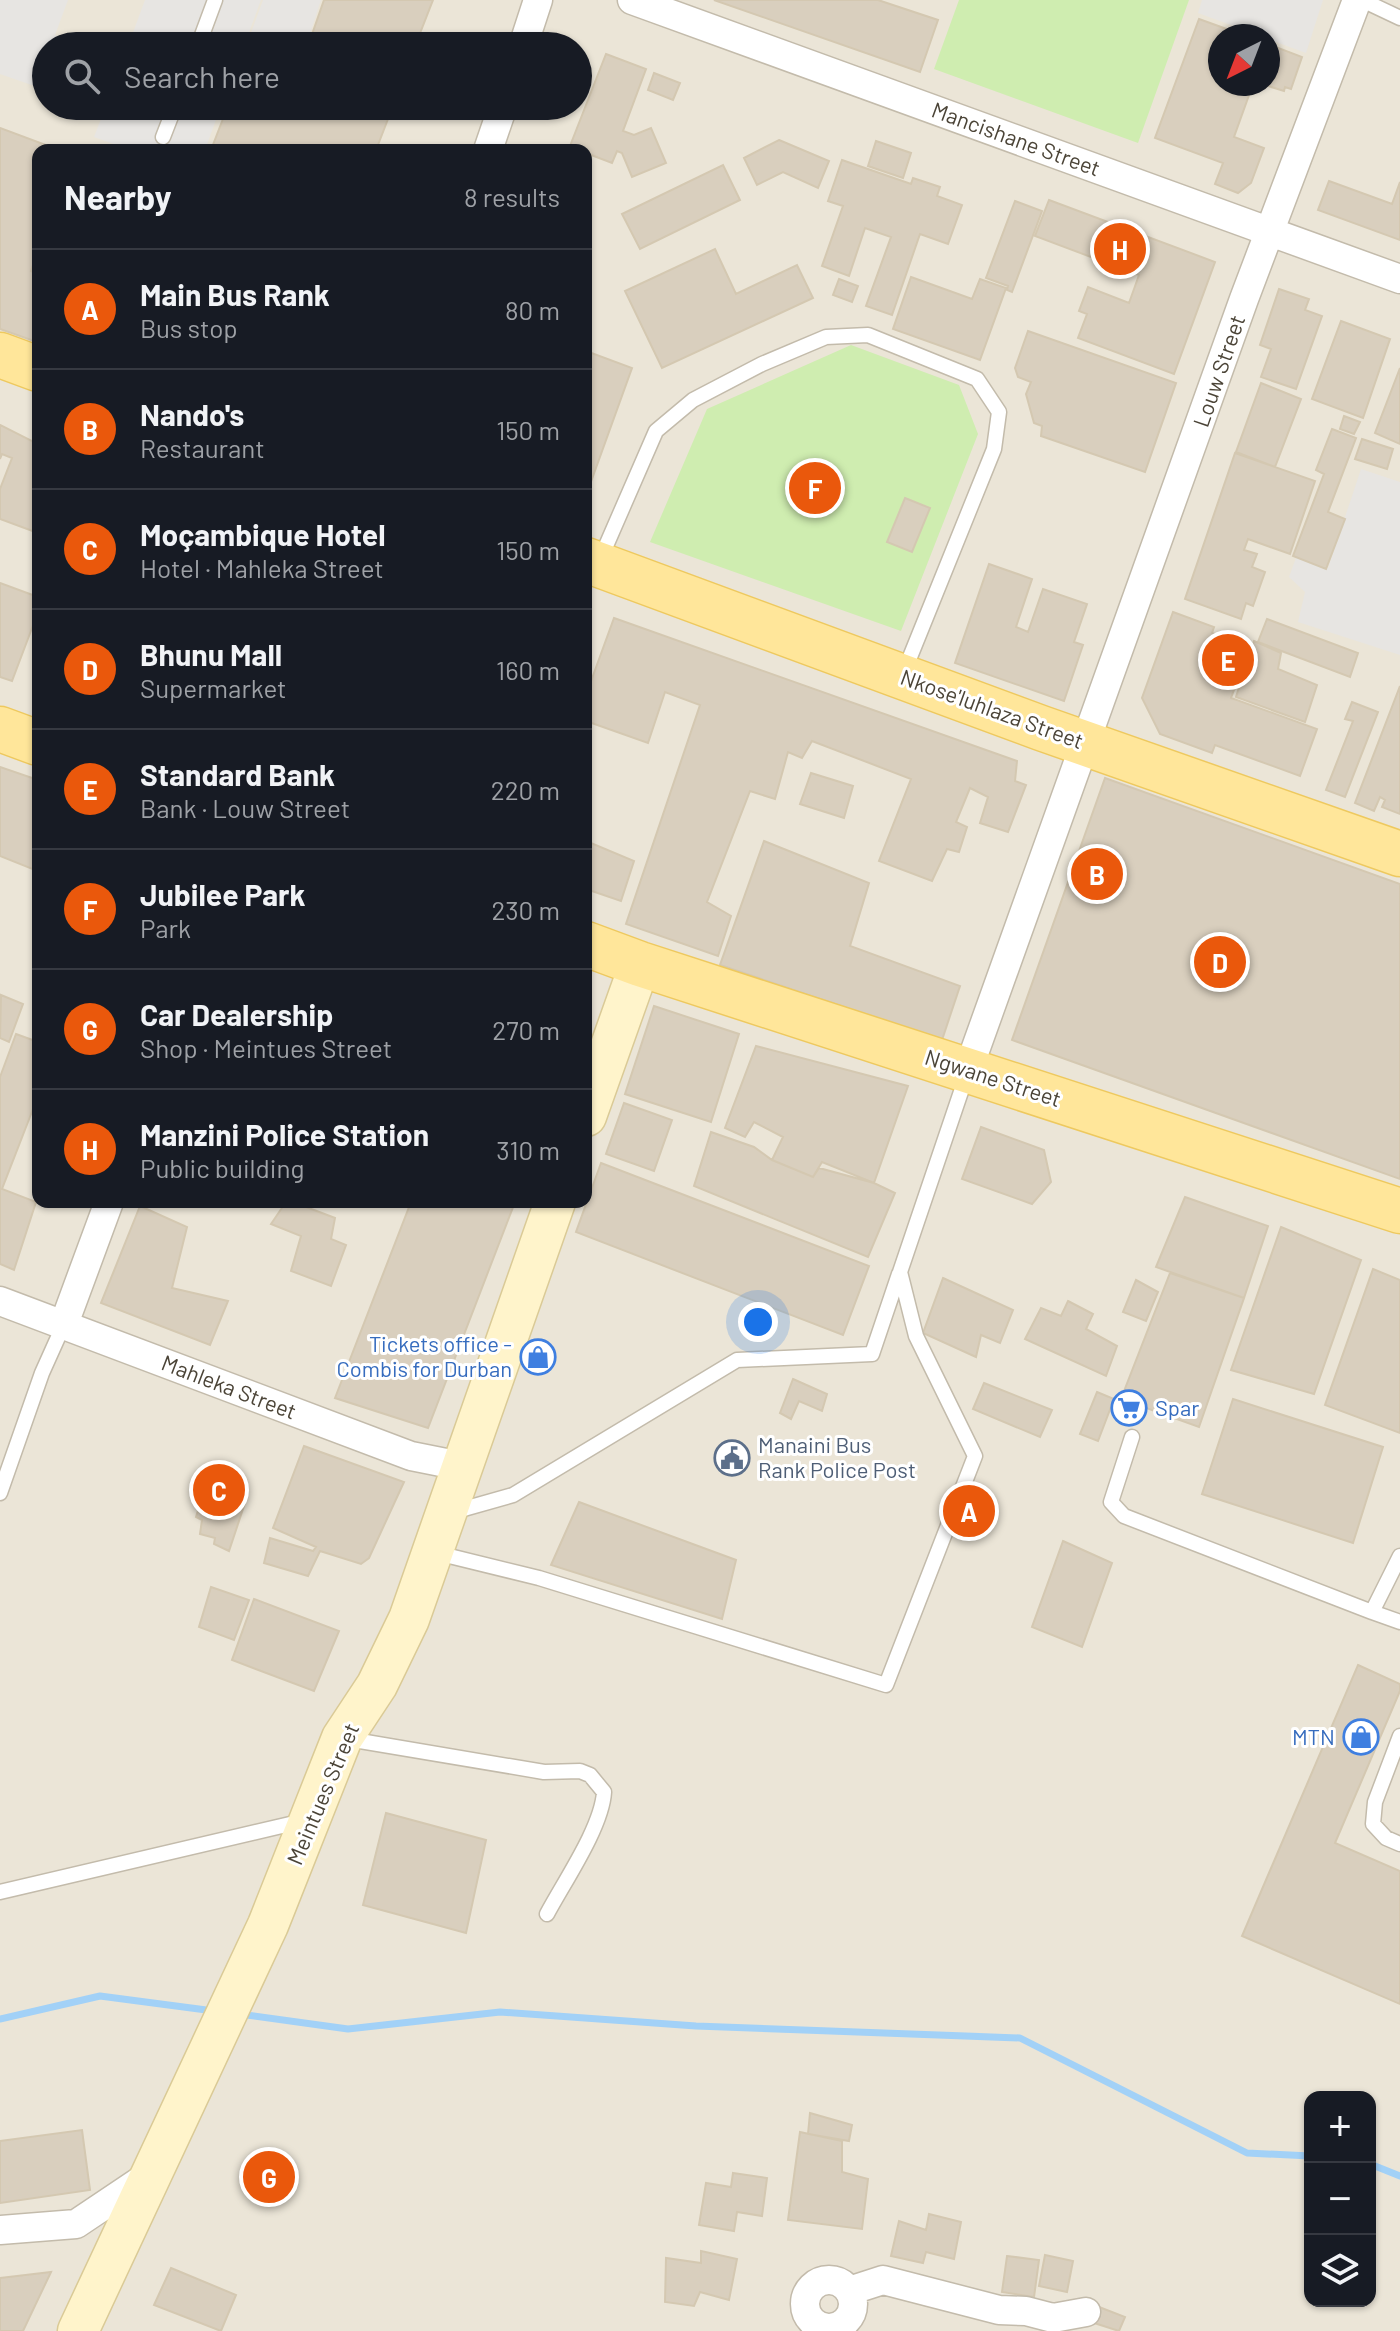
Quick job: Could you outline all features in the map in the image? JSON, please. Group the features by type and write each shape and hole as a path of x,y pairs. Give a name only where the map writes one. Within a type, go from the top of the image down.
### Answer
{"main road":[{"path":"0,355 32,367"},
{"name":"Nkose'luhlaza Street","path":"592,561 1084,744 1400,854"},
{"path":"0,729 32,741"},
{"name":"Ngwane Street","path":"592,946 1400,1211"}],"street":[{"path":"528,32 538,0"},
{"name":"Mancishane Street","path":"632,0 1400,279"},
{"name":"Louw Street","path":"968,1070 1244,299 1360,0"},
{"path":"490,144 498,120"},
{"path":"592,1099 640,964"},
{"path":"64,1324 107,1208"},
{"name":"Meintues Street","path":"78,2331 268,1925 342,1738 377,1685 409,1619 553,1208"},
{"name":"Mahleka Street","path":"0,1301 411,1456 461,1466"},
{"path":"0,2230 76,2224 153,2172"},
{"path":"799,2324 831,2328 842,2324 851,2315 853,2302 849,2291 883,2280 999,2310 1026,2311 1053,2318 1086,2312"}],"lane":[{"path":"203,32 215,0"},
{"path":"1360,0 1400,18"},
{"path":"163,137 170,120"},
{"path":"592,561 656,431 707,393 762,364 826,337 868,335 977,379 999,412 994,449 902,676"},
{"path":"445,1514 513,1495 737,1360 872,1354 968,1070"},
{"path":"433,1552 539,1578 886,1685 975,1456 916,1336 900,1272"},
{"path":"0,1493 42,1373 64,1324"},
{"path":"1132,1437 1111,1502 1124,1516 1400,1622"},
{"path":"1372,1612 1400,1556"},
{"path":"1400,1736 1375,1802 1373,1824 1386,1838 1400,1844"},
{"path":"342,1738 544,1772 580,1771 590,1775 604,1792 603,1803 547,1914"},
{"path":"0,1892 310,1819"}],"shaded area":[{"path":"0,0 1400,0 1400,2331 0,2331"},
{"path":"0,0 68,0 56,32 32,32 32,85 0,74"},
{"path":"145,0 261,0 249,32 133,32"},
{"path":"263,0 321,0 311,32 251,32"},
{"path":"1202,0 1323,0 1306,53 1280,43 1280,24 1228,24 1198,13"},
{"path":"101,120 216,120 207,144 113,144 94,137"},
{"path":"1361,469 1400,482 1400,655 1298,622 1305,592 1289,577 1296,558 1328,568"}],"green space":[{"path":"959,0 1189,0 1138,143 934,69"},
{"path":"851,345 959,385 978,434 901,631 650,542 707,409"}],"building":[{"path":"324,0 433,0 420,32 313,32"},
{"path":"714,0 878,0 938,20 920,72"},
{"path":"1199,19 1213,24 1208,24 1208,96 1249,96 1234,137 1264,148 1251,183 1238,193 1215,184 1223,163 1155,138"},
{"path":"1280,49 1302,57 1291,89 1285,87 1284,91 1280,90"},
{"path":"606,54 646,69 623,131 634,135 651,128 666,163 632,177 622,153 617,151 612,163 592,155 592,144 571,144 580,120 592,120 592,90"},
{"path":"654,73 680,83 673,100 648,90"},
{"path":"223,120 388,120 378,144 213,144"},
{"path":"0,128 43,144 32,144 32,340 0,329"},
{"path":"779,140 829,161 818,188 783,172 757,185 744,158"},
{"path":"876,141 911,153 903,178 868,166"},
{"path":"842,160 911,184 913,178 940,187 937,196 962,205 948,244 920,234 892,315 866,306 891,237 865,228 849,276 822,266 843,206 828,201"},
{"path":"723,165 740,200 640,249 622,214"},
{"path":"1329,181 1392,204 1400,182 1400,240 1318,210"},
{"path":"1049,200 1215,262 1174,374 1078,338 1087,314 1079,311 1088,287 1129,303 1139,275 1035,236"},
{"path":"1015,201 1042,211 1012,292 1007,290 1008,286 986,278"},
{"path":"715,249 736,294 797,265 813,298 662,368 625,291"},
{"path":"911,277 972,299 980,279 1006,288 980,360 893,329"},
{"path":"839,279 858,286 852,302 833,295"},
{"path":"1279,289 1309,299 1305,310 1322,316 1296,389 1261,377 1271,349 1260,345"},
{"path":"1341,321 1390,339 1363,418 1312,399"},
{"path":"1028,331 1176,383 1145,472 1041,436 1042,426 1034,423 1026,394 1031,382 1018,377 1015,368"},
{"path":"592,353 632,368 592,479"},
{"path":"1400,368 1400,444 1375,433"},
{"path":"1261,383 1301,399 1275,467 1236,452"},
{"path":"1344,416 1360,422 1354,434 1340,429"},
{"path":"0,425 32,441 32,531 0,519 0,489 12,458 2,454 0,459"},
{"path":"1332,429 1356,438 1328,512 1345,519 1326,569 1293,556 1324,474 1316,470"},
{"path":"1362,439 1393,449 1387,469 1355,459"},
{"path":"1235,453 1315,481 1290,554 1248,539 1244,550 1257,554 1252,567 1265,572 1253,606 1246,603 1241,619 1185,599"},
{"path":"905,498 930,508 912,552 887,542"},
{"path":"989,564 1032,579 1016,627 1028,632 1043,589 1087,604 1074,642 1083,645 1064,701 955,663"},
{"path":"0,583 32,595 32,628 12,681 0,677"},
{"path":"1173,612 1214,627 1212,633 1250,647 1231,698 1317,729 1300,776 1215,745 1212,753 1160,734 1142,698"},
{"path":"614,618 1017,761 1015,781 1026,785 1008,832 980,823 988,797 970,788 956,822 967,827 959,852 947,849 932,881 879,861 911,779 812,741 802,758 788,752 775,799 750,791 707,902 731,916 718,956 626,924 700,705 665,692 648,743 592,723 592,678"},
{"path":"1267,619 1358,653 1350,677 1258,642"},
{"path":"1254,641 1281,653 1278,669 1317,685 1305,722 1236,697"},
{"path":"1400,686 1400,814 1382,807 1385,800 1380,797 1374,811 1355,803"},
{"path":"1352,702 1378,712 1345,797 1326,790 1353,721 1345,719"},
{"path":"0,767 32,778 32,869 0,856"},
{"path":"811,773 853,786 844,818 800,804"},
{"path":"1105,778 1400,884 1400,1179 1012,1040"},
{"path":"764,841 869,883 850,946 960,986 942,1040 720,965"},
{"path":"592,844 634,861 621,901 592,891"},
{"path":"1,995 23,1004 9,1042 0,1038"},
{"path":"654,1006 739,1034 711,1122 625,1094"},
{"path":"16,1034 32,1040 32,1112 2,1189 32,1200 34,1208 14,1270 0,1264 0,1077"},
{"path":"756,1046 908,1086 874,1183 822,1162 813,1177 772,1160 783,1137 754,1122 745,1137 725,1128"},
{"path":"624,1103 672,1120 654,1171 606,1154"},
{"path":"981,1127 1044,1150 1051,1182 1032,1204 962,1179"},
{"path":"711,1132 754,1147 772,1160 813,1177 819,1168 874,1183 895,1193 868,1257 694,1186"},
{"path":"601,1163 869,1266 843,1335 576,1232 585,1208 592,1208 592,1188"},
{"path":"1185,1197 1268,1226 1244,1298 1156,1267"},
{"path":"139,1208 187,1227 172,1288 228,1301 210,1345 101,1303"},
{"path":"282,1208 309,1208 335,1218 331,1239 346,1245 331,1286 291,1271 301,1236 271,1224"},
{"path":"409,1208 513,1208 428,1428 335,1398"},
{"path":"1281,1227 1361,1260 1314,1394 1231,1370"},
{"path":"1373,1269 1400,1280 1400,1433 1325,1405"},
{"path":"1170,1273 1244,1298 1199,1427 1121,1399"},
{"path":"943,1278 1013,1310 1000,1343 981,1335 976,1357 923,1333"},
{"path":"1136,1280 1158,1292 1146,1321 1123,1312"},
{"path":"1068,1301 1093,1314 1086,1329 1117,1346 1106,1376 1025,1339 1041,1308 1061,1316"},
{"path":"793,1379 827,1394 822,1411 799,1401 791,1419 780,1413"},
{"path":"984,1383 1052,1410 1040,1437 973,1409"},
{"path":"1097,1392 1114,1399 1098,1441 1080,1434"},
{"path":"1233,1399 1383,1447 1353,1543 1202,1494"},
{"path":"304,1446 404,1482 369,1558 361,1564 320,1551 308,1576 264,1563 270,1538 313,1551 316,1547 273,1528"},
{"path":"211,1468 245,1480 239,1495 246,1500 229,1551 214,1544 215,1538 200,1534 202,1520 196,1517"},
{"path":"579,1502 736,1560 722,1619 551,1565"},
{"path":"1063,1541 1112,1563 1082,1647 1032,1627"},
{"path":"211,1587 249,1600 234,1640 199,1627"},
{"path":"254,1599 339,1631 314,1691 232,1660"},
{"path":"1358,1665 1400,1684 1400,1691 1335,1843 1400,1871 1400,2004 1242,1936"},
{"path":"386,1813 486,1840 466,1933 363,1905"},
{"path":"810,2113 852,2125 849,2141 808,2134"},
{"path":"82,2130 90,2190 0,2203 0,2141"},
{"path":"800,2132 842,2141 842,2172 868,2179 862,2229 788,2220"},
{"path":"733,2173 767,2178 762,2216 737,2212 734,2231 699,2225 706,2183 731,2187"},
{"path":"929,2214 961,2222 954,2259 926,2252 923,2263 891,2256 899,2221 926,2230"},
{"path":"701,2251 737,2259 729,2300 700,2292 694,2306 665,2302 666,2258 701,2263"},
{"path":"1045,2255 1073,2261 1067,2292 1039,2286"},
{"path":"1007,2256 1039,2260 1034,2297 1002,2292"},
{"path":"171,2268 236,2295 221,2331 154,2305"},
{"path":"51,2272 23,2331 0,2331 0,2278"},
{"path":"1094,2305 1125,2317 1119,2331 1088,2321"}],"waterway":[{"path":"0,2019 100,1996 214,2011"},
{"path":"239,2014 348,2029 500,2012 696,2026 1020,2038 1247,2153 1304,2156"},
{"path":"1376,2166 1400,2176"}],"place":[{"name":"Manzini Police Station","path":"1120,249"},
{"name":"Jubilee Park","path":"815,488"},
{"name":"Standard Bank","path":"1228,660"},
{"name":"Nando's","path":"1097,874"},
{"name":"Bhunu Mall","path":"1220,962"},
{"name":"Tickets office - Combis for Durban","path":"538,1357"},
{"name":"Spar","path":"1129,1408"},
{"name":"Manaini Bus Rank Police Post","path":"732,1458"},
{"name":"Moçambique Hotel","path":"219,1490"},
{"name":"Main Bus Rank","path":"969,1511"},
{"name":"MTN","path":"1361,1737"},
{"name":"Car Dealership","path":"269,2177"}]}
